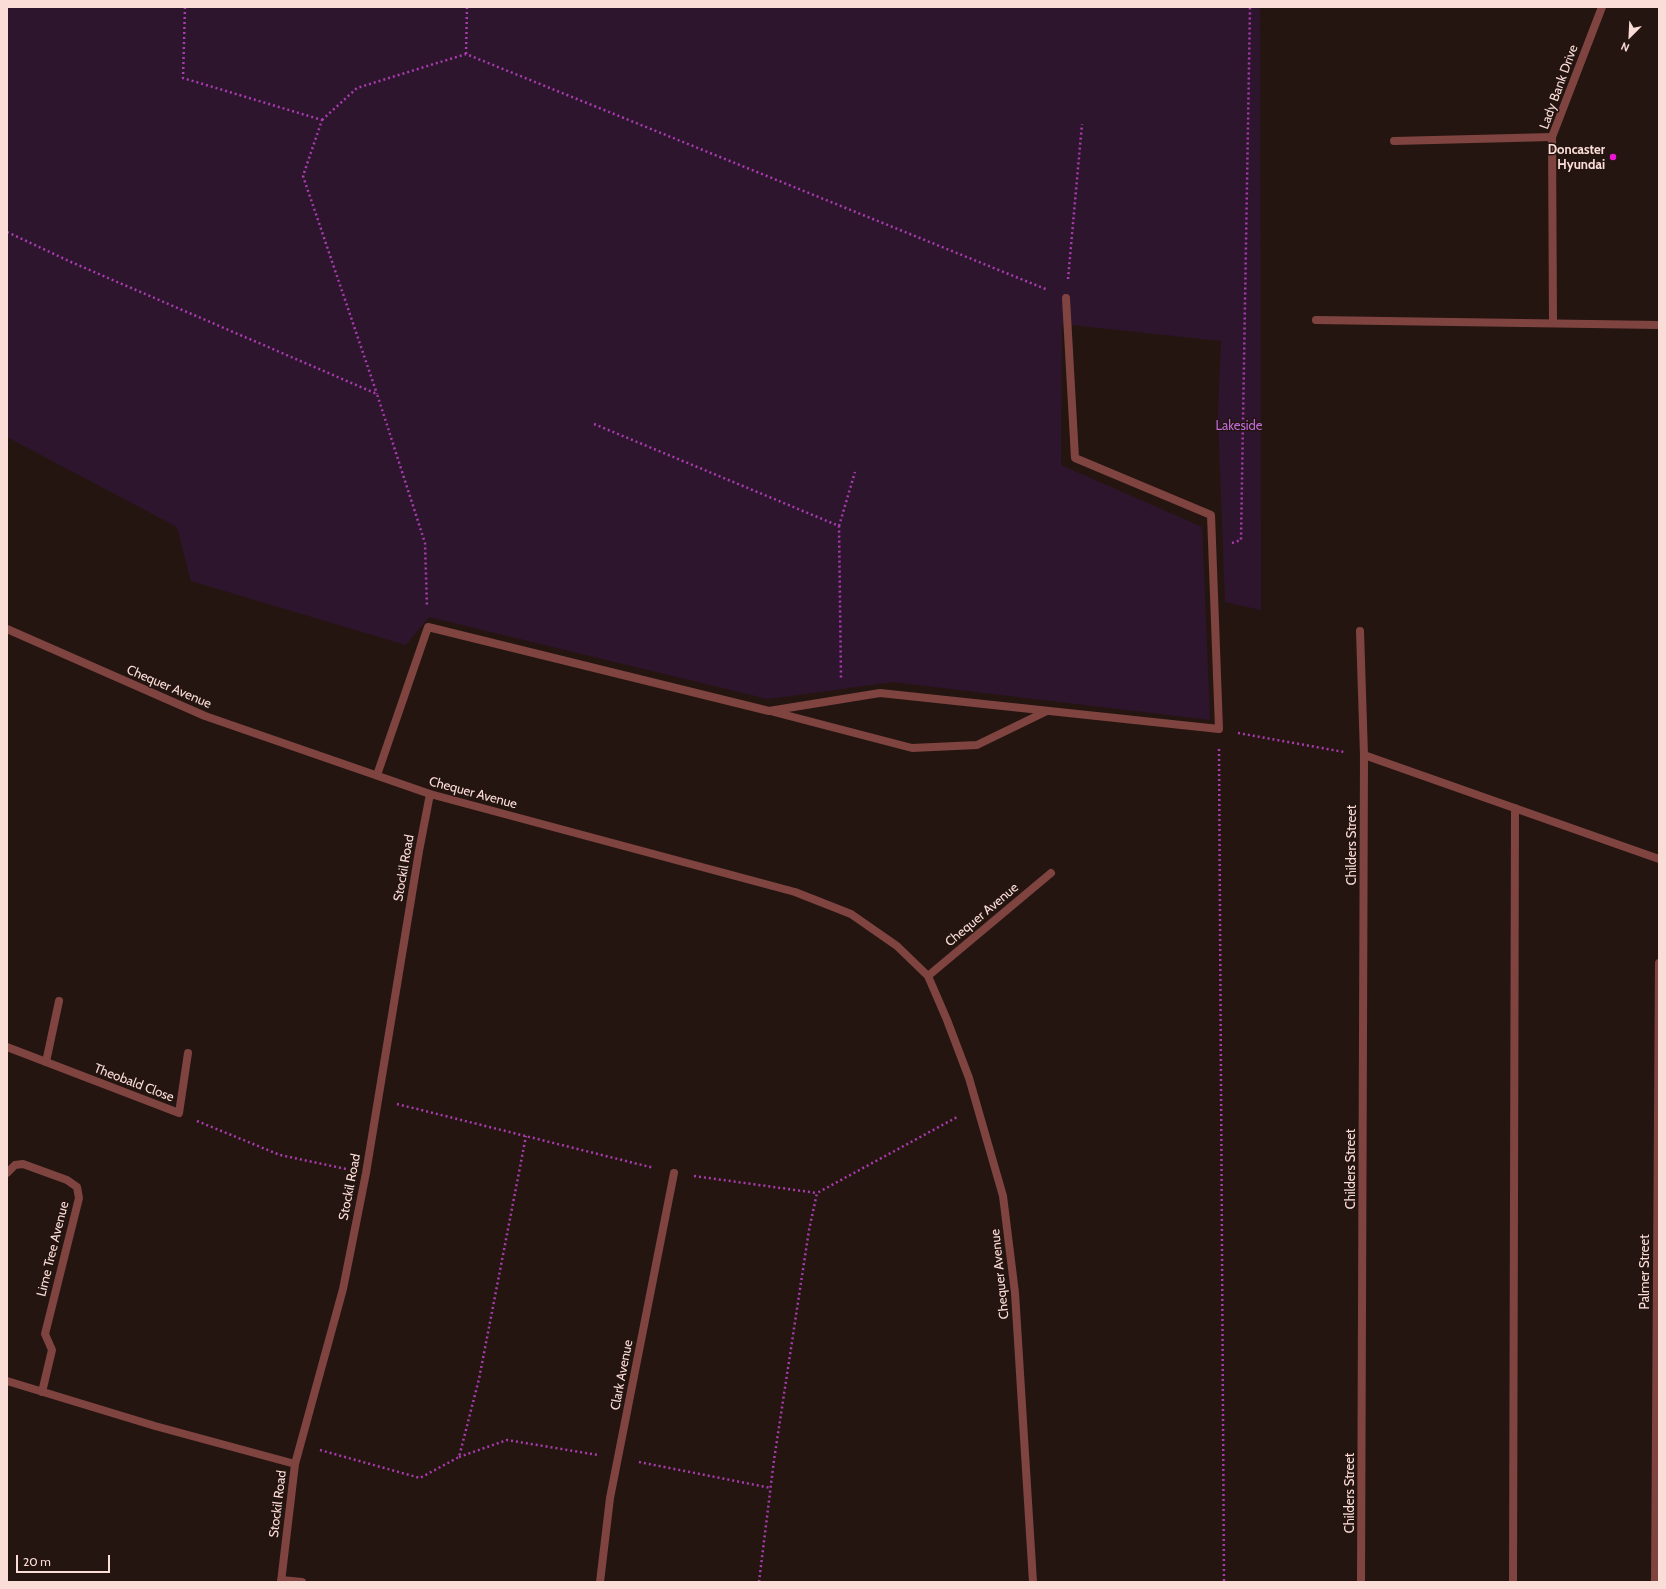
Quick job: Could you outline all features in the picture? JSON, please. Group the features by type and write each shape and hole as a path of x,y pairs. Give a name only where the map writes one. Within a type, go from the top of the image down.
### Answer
{"street":[{"name":"Lady Bank Drive","path":"1553,323 1552,137 1602,7"},
{"path":"1394,141 1552,137"},
{"path":"769,711 880,693 1219,729 1211,516 1074,458 1066,298"},
{"path":"1316,320 1659,325"},
{"path":"377,775 428,628 769,711 912,748 977,745 1047,711"},
{"name":"Chequer Avenue","path":"7,630 205,716 430,794 794,892 851,914 897,946 928,976 969,1078 1003,1196 1015,1293 1033,1582"},
{"name":"Childers Street","path":"1360,631 1364,755 1361,1582"},
{"path":"1364,755 1659,859"},
{"name":"Stockil Road","path":"281,1581 295,1464 343,1289 366,1173 419,851 430,794"},
{"path":"1513,1582 1515,808"},
{"name":"Chequer Avenue","path":"928,976 1051,873"},
{"name":"Palmer Street","path":"1655,1582 1659,963"},
{"path":"46,1062 59,1001"},
{"name":"Theobald Close","path":"7,1047 179,1113 188,1053"},
{"name":"Lime Tree Avenue","path":"7,1173 15,1165 24,1164 67,1180 77,1187 78,1198 45,1334 52,1350 42,1392"},
{"name":"Clark Avenue","path":"600,1582 610,1498 674,1173"},
{"path":"7,1382 154,1426 295,1464"},
{"path":"281,1581 302,1582"}],"path":[{"path":"185,7 183,78 322,120"},
{"path":"466,54 467,7"},
{"path":"1212,549 1241,540 1250,7"},
{"path":"428,628 425,543 377,394 303,176 322,120 357,88 466,54 1066,298 1082,124"},
{"path":"7,232 71,262 377,394"},
{"path":"594,424 839,526"},
{"path":"842,700 839,526 854,472"},
{"path":"1224,1582 1219,729 1364,755"},
{"path":"378,1100 674,1173 817,1193 977,1106"},
{"path":"179,1113 280,1155 366,1173"},
{"path":"300,1445 420,1478 459,1457 479,1378 526,1136"},
{"path":"760,1582 774,1460 809,1230 817,1193"}],"green space":[{"name":"Lakeside","path":"7,7 1260,7 1261,610 1225,602 1218,417 1221,341 1062,324 1061,465 1202,527 1210,720 893,682 768,699 429,617 406,645 191,581 177,527 7,437"}],"place":[{"name":"Doncaster Hyundai","path":"1613,157"}]}
